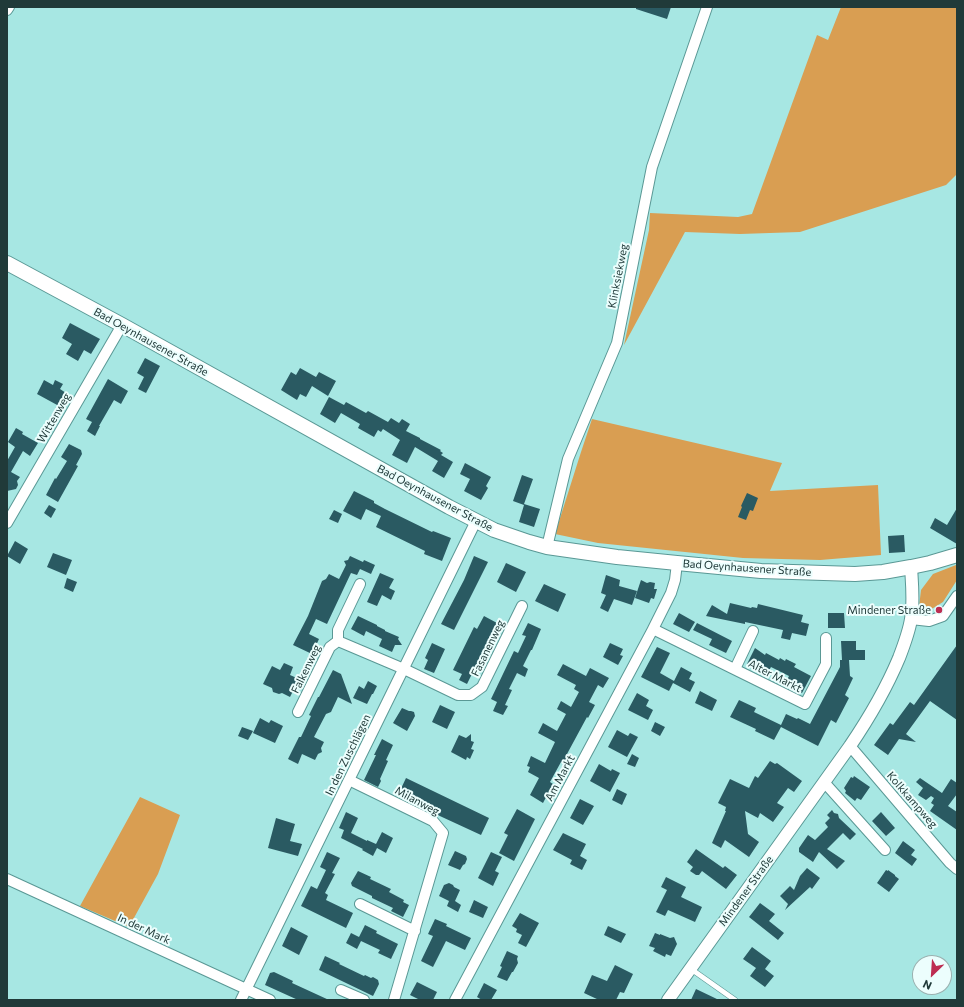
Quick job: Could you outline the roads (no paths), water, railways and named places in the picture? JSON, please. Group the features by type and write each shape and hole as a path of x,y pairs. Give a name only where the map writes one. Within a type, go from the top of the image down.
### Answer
{"main road":[{"name":"Bad Oeynhausener Straße","path":"7,263 122,325 449,507 510,536 547,547 617,557 761,571 855,574 883,572 930,563 957,555"}],"street":[{"name":"Klinksiekweg","path":"547,547 568,459 617,343 652,167 707,7"},
{"name":"Wittenweg","path":"7,522 122,325"},
{"name":"In den Zuschlägen","path":"241,1000 476,521"},
{"name":"Am Markt","path":"455,1000 653,629 671,593 675,580 677,563"},
{"name":"Mindener Straße","path":"668,1000 850,746 881,696 903,648 911,619 911,567"},
{"name":"Falkenweg","path":"298,712 330,647 338,640 338,630 360,584"},
{"path":"911,619 929,621 944,616 957,596"},
{"name":"Fasanenweg","path":"404,669 458,695 471,695 482,687 522,606"},
{"name":"Alter Markt","path":"653,629 805,704 826,664 826,638"},
{"name":"Alter Markt","path":"735,669 753,630"},
{"path":"338,640 404,669"},
{"name":"Kolkkampweg","path":"850,746 957,869"},
{"name":"Milanweg","path":"349,780 434,821 443,834 394,1000"},
{"path":"824,782 885,850"},
{"name":"In der Mark","path":"7,879 270,1000"},
{"path":"360,904 415,931"},
{"path":"341,990 364,1000"}],"lane":[{"path":"691,969 735,1000"}],"place":[{"name":"Mindener Straße","path":"939,610"}]}
